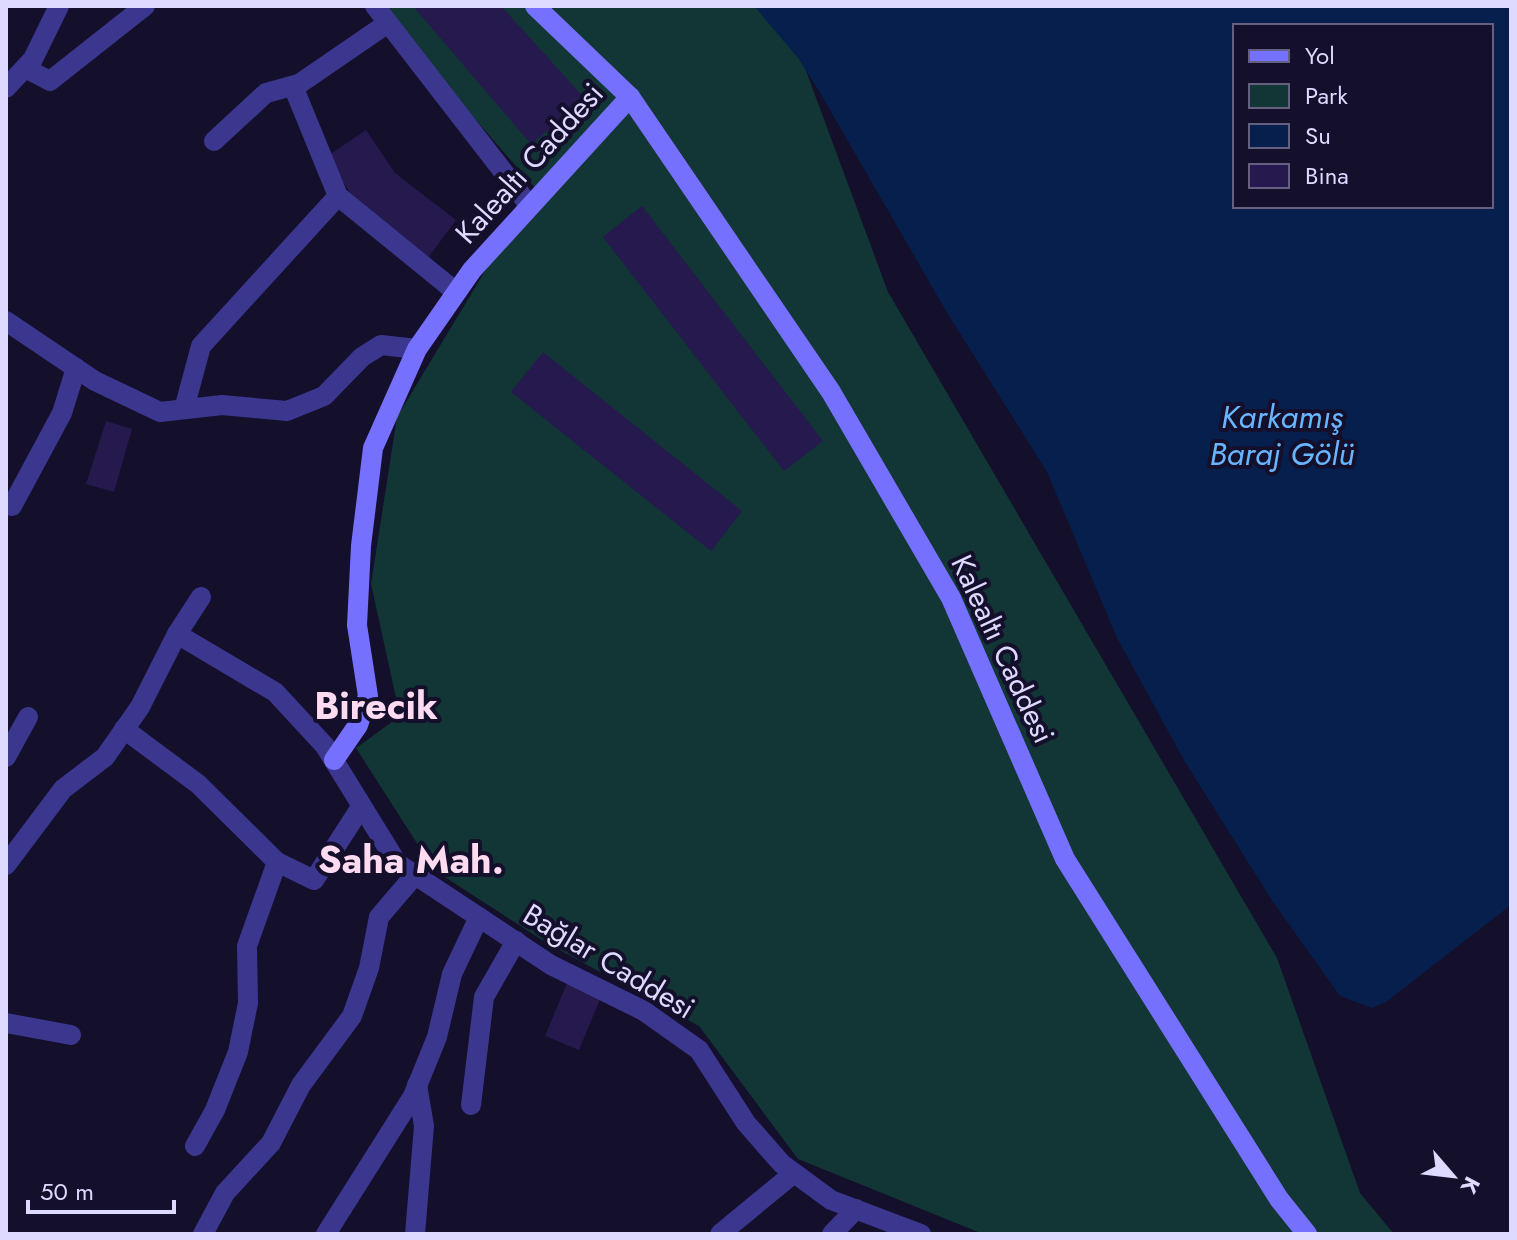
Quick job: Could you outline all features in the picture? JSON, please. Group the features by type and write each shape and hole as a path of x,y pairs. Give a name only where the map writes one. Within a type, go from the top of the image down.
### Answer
{"street":[{"path":"6,88 33,59 59,6"},
{"path":"25,68 50,81 145,6"},
{"path":"375,6 529,205"},
{"name":"Kalealtı Caddesi","path":"535,6 630,97 831,392 951,598 1065,859 1271,1186 1307,1234"},
{"path":"214,141 266,93 293,86 388,23"},
{"path":"293,86 338,196 456,292"},
{"name":"Kalealtı Caddesi","path":"334,760 358,725 368,696 357,625 361,546 373,448 417,349 456,292 529,205 630,97"},
{"path":"184,409 201,346 338,196"},
{"path":"6,321 76,368 160,412 222,405 287,411 324,396 362,357 381,345 417,349"},
{"path":"12,506 62,413 76,368"},
{"path":"6,865 63,789 105,757 201,597"},
{"name":"Bağlar Caddesi","path":"177,634 275,692 325,746 397,863 551,965 644,1011 699,1050 746,1123 794,1173 831,1200 921,1234"},
{"path":"6,757 28,717"},
{"path":"124,729 198,784 277,862 314,880 361,807"},
{"path":"195,1146 215,1110 238,1052 248,1003 247,946 277,862"},
{"path":"203,1234 225,1193 271,1143 301,1085 352,1016 369,968 379,917 415,875"},
{"path":"326,1234 417,1085 437,1037 452,974 479,917"},
{"path":"471,1105 484,997 516,941"},
{"path":"6,1023 71,1035"},
{"path":"415,1234 424,1126 417,1085"},
{"path":"720,1234 794,1173"},
{"path":"832,1234 856,1209"}],"green space":[{"path":"377,6 782,6 888,292 1277,958 1360,1193 1394,1234 983,1234 798,1159 699,1026 545,942 434,870 356,748 400,716 371,584 397,417 535,188"}],"water":[{"name":"Karkamış Baraj Gölü","path":"754,6 1511,6 1511,905 1386,1002 1372,1008 1340,996 1273,902 1185,762 1117,638 1047,472 946,311 798,58"}],"building":[{"path":"413,6 501,6 586,100 531,144"},
{"path":"366,130 395,173 456,220 428,258 360,207 326,157"},
{"path":"642,206 823,441 784,471 603,237"},
{"path":"543,352 742,511 711,551 511,392"},
{"path":"106,421 132,429 114,492 86,484"},
{"path":"567,983 601,997 579,1050 545,1036"}],"district":[{"name":"Birecik","path":"376,705"},
{"name":"Saha Mah.","path":"411,859"}]}
